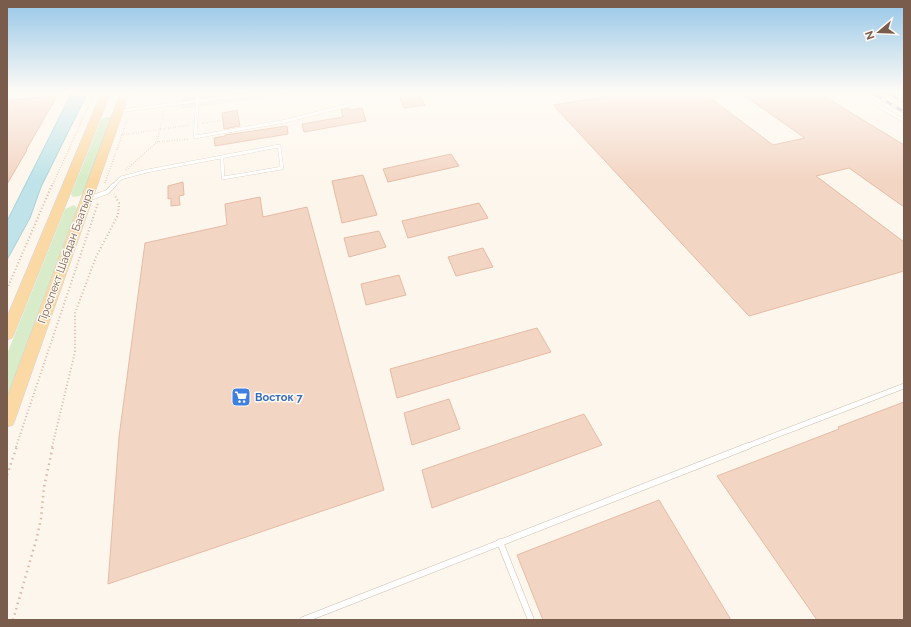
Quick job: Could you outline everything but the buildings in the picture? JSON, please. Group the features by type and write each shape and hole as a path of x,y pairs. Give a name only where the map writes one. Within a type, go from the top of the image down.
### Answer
{"main road":[{"name":"Проспект Шабдан Баатыра","path":"7,334 95,121"},
{"name":"Проспект Шабдан Баатыра","path":"7,420 87,200 120,121"},
{"path":"62,203 87,200"}],"lane":[{"path":"196,124 195,137 285,121"},
{"path":"87,200 107,192 121,178 147,171 279,146 282,168 222,178 222,157"},
{"path":"303,620 500,542 904,386"},
{"path":"500,542 531,620"}],"path":[{"path":"7,289 81,121"},
{"path":"7,474 122,135 124,121"},
{"path":"121,178 128,168 157,142 162,121"},
{"path":"122,135 218,121"},
{"path":"157,142 190,139 195,137"},
{"path":"13,620 37,537 41,519 44,487 75,352 75,313 96,257 118,215 119,203 117,198 113,194 107,192"}],"green space":[{"path":"100,121 111,121 84,192 80,196 73,197 71,194"},
{"path":"74,205 77,208 7,399 7,354 65,209"}],"water":[{"path":"57,121 74,121 41,187 30,218 7,260 7,221"}],"place":[{"name":"Восток 7","path":"241,397"}]}
